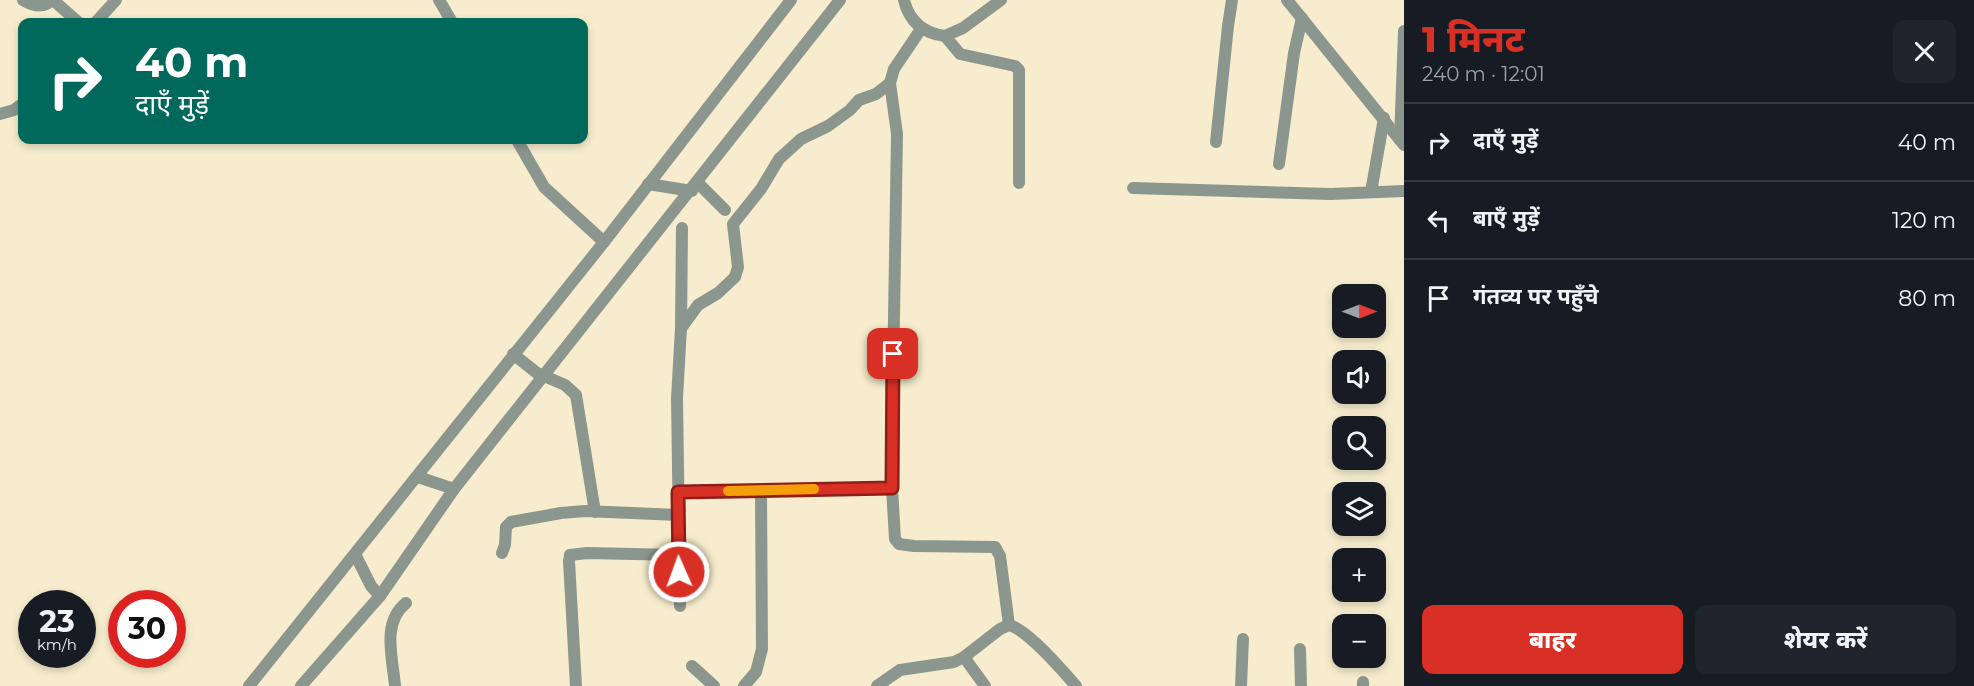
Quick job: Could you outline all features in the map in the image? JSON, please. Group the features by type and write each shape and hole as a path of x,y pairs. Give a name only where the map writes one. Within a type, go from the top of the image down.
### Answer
{"street":[{"path":"23,0 31,5 40,6 53,0 73,18"},
{"path":"100,18 116,0"},
{"path":"439,0 450,18"},
{"path":"249,686 604,242 791,0"},
{"path":"301,686 380,596 454,489 695,187 840,0"},
{"path":"904,0 910,16 921,28 945,36 960,54 1015,66 1018,70 1019,183"},
{"path":"945,36 963,28 1001,0"},
{"path":"1216,142 1232,0"},
{"path":"1287,0 1402,142"},
{"path":"1279,164 1294,53 1302,18"},
{"path":"921,28 894,69 890,83 897,134 892,488 895,538 899,544 914,546 989,546 996,548 1000,556 1009,625"},
{"path":"1402,142 1404,31"},
{"path":"733,224 761,189 779,159 801,138 828,126 850,110 859,100 876,94 890,83"},
{"path":"0,114 18,107"},
{"path":"1371,192 1384,118"},
{"path":"519,144 543,187 604,242"},
{"path":"648,184 695,187 725,210 733,224 738,267 735,277 718,293 698,305 681,328"},
{"path":"1133,188 1331,194 1404,190"},
{"path":"725,210 742,211"},
{"path":"680,606 677,398 681,328 682,228"},
{"path":"513,354 543,376 565,385 576,395 595,512"},
{"path":"417,477 454,489"},
{"path":"678,492 892,488"},
{"path":"744,686 756,672 762,649 760,490"},
{"path":"502,554 506,527 509,523 561,513 678,515"},
{"path":"576,686 570,555 587,553 678,555"},
{"path":"356,554 371,586 380,596"},
{"path":"395,686 390,631 397,613 406,603"},
{"path":"877,686 900,670 954,662 1009,625 1015,627 1052,658 1076,686"},
{"path":"1241,686 1243,639"},
{"path":"1300,649 1301,686"},
{"path":"964,657 985,686"},
{"path":"692,666 714,686"}],"slow traffic":[{"path":"728,491 814,489"}],"route":[{"path":"679,572 678,492 892,488 893,354"}]}
